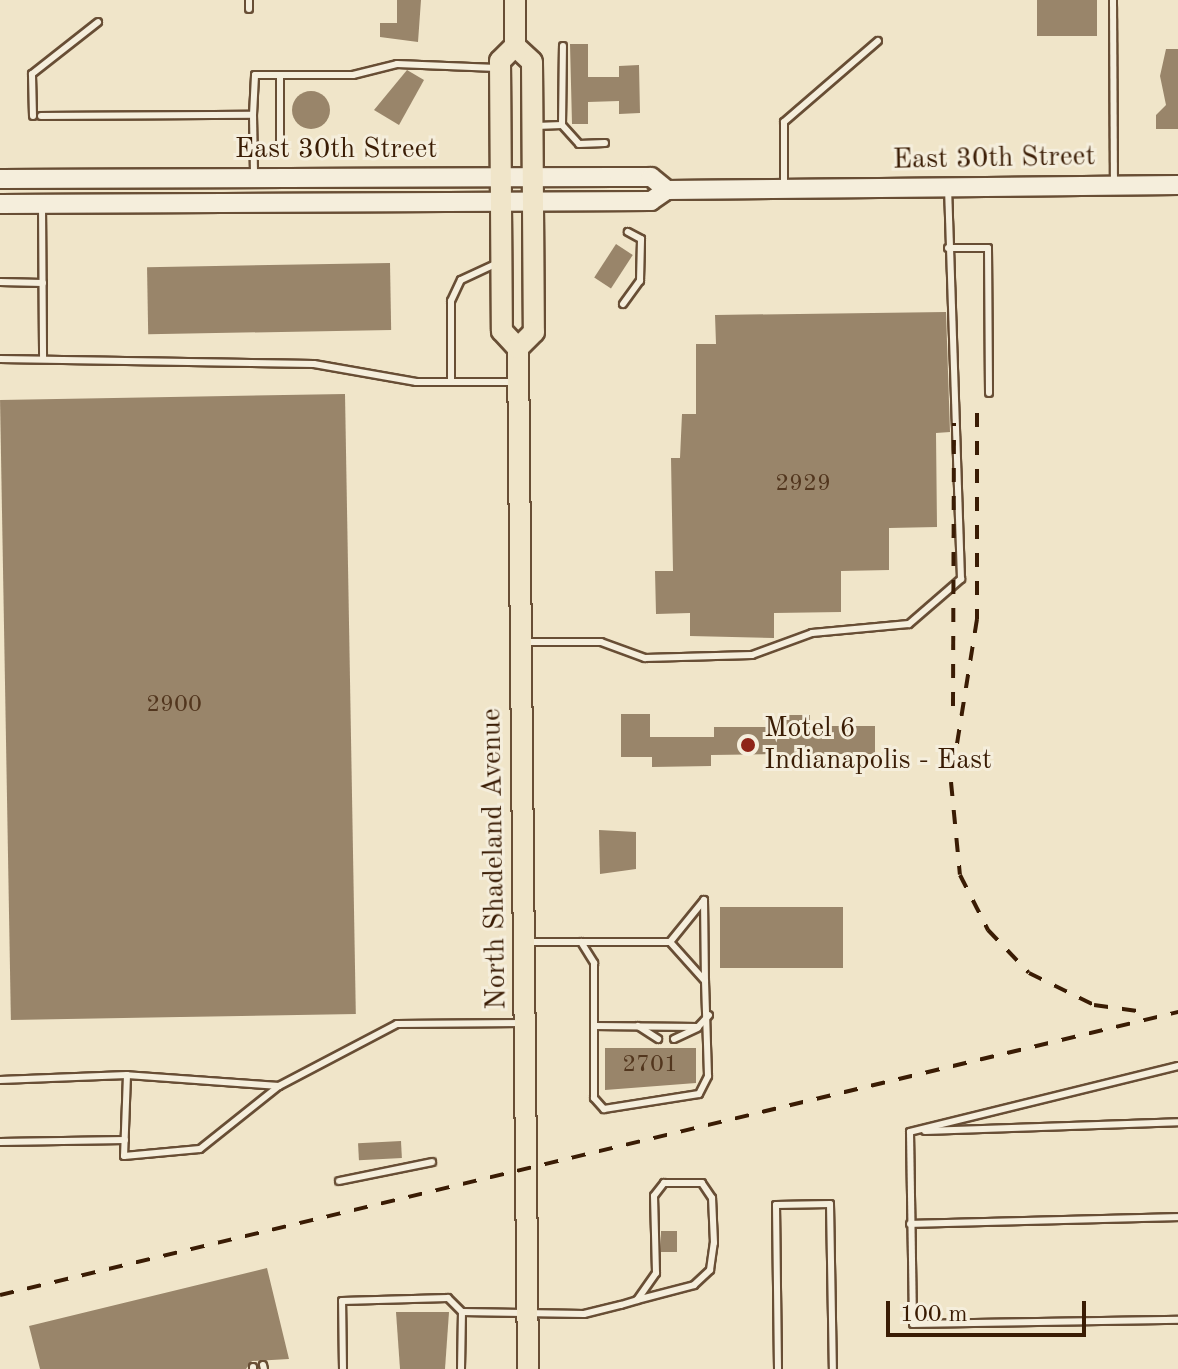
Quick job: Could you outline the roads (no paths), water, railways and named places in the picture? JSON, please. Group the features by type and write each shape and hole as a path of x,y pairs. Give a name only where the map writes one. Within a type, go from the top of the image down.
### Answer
{"main road":[{"name":"North Shadeland Avenue","path":"515,0 515,46 532,62 533,126 534,332 518,348"},
{"path":"500,68 515,46"},
{"name":"North Shadeland Avenue","path":"500,68 502,331 518,348 528,1369"},
{"name":"East 30th Street","path":"0,179 651,177 667,190"},
{"name":"East 30th Street","path":"0,204 651,201 667,190 1178,185"}],"lane":[{"path":"249,0 249,9"},
{"path":"1113,0 1114,185"},
{"path":"98,22 32,74 37,116 253,115"},
{"path":"784,189 784,122 878,41"},
{"path":"563,46 562,125 579,144 605,143"},
{"path":"254,179 255,75 353,75 397,64 500,68"},
{"path":"280,75 280,144"},
{"path":"533,126 562,125"},
{"path":"521,641 601,642 645,658 752,655 812,633 909,624 961,579 957,314 948,248 948,189"},
{"path":"42,204 43,359"},
{"path":"623,304 640,281 641,239 628,232"},
{"path":"948,248 988,248 989,393"},
{"path":"451,382 451,301 461,280 502,261"},
{"path":"0,282 43,283"},
{"path":"0,359 314,364 354,375 518,383"},
{"path":"581,942 594,963 594,1098 604,1109 699,1094 708,1076 710,1013 705,981 704,900 670,942"},
{"path":"524,942 670,942 705,981"},
{"path":"674,1039 698,1027 710,1013"},
{"path":"127,1075 124,1156 200,1149 279,1086 397,1024 525,1023"},
{"path":"594,1026 698,1027"},
{"path":"638,1026 658,1039"},
{"path":"910,1132 1178,1066"},
{"path":"0,1080 127,1075 279,1086"},
{"path":"910,1132 1178,1122"},
{"path":"910,1132 913,1324 1178,1320"},
{"path":"0,1142 125,1140"},
{"path":"339,1181 432,1162"},
{"path":"343,1369 342,1301 448,1298 462,1312 584,1314 694,1285 710,1270 712,1198 702,1183 664,1183 654,1196 656,1273 637,1300"},
{"path":"778,1369 776,1205 830,1204 833,1369"},
{"path":"910,1224 1178,1217"},
{"path":"461,1369 462,1312"}],"railway":[{"path":"977,413 977,619 951,782 960,875 988,930 1029,973 1094,1005 1145,1012"},
{"path":"953,706 954,423"},
{"path":"0,1295 1178,1012"}],"place":[{"name":"Motel 6 Indianapolis - East","path":"748,745"}]}
